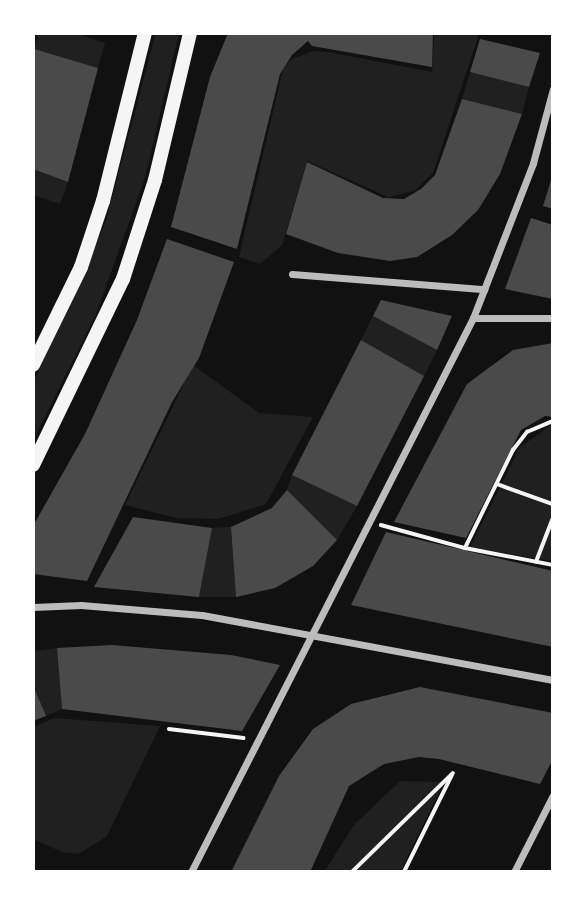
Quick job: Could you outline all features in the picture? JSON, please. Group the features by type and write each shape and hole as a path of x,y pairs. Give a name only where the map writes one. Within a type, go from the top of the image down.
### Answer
{"main road":[{"path":"33,365 80,267 103,201 145,33"},
{"path":"33,465 122,279 155,180 190,33"}],"street":[{"path":"191,872 473,318 533,163 553,89"},
{"path":"292,274 484,289"},
{"path":"473,318 553,318"},
{"path":"33,607 81,605 202,615 314,632 553,680"},
{"path":"514,872 551,804 553,795"}],"path":[{"path":"465,548 527,432 553,421"},
{"path":"497,484 553,504"},
{"path":"536,562 553,518"},
{"path":"371,520 465,548 553,565"},
{"path":"169,729 259,740"},
{"path":"352,872 453,773 404,872"}],"shaded area":[{"path":"39,33 74,33 105,43 98,68 34,50"},
{"path":"156,33 179,33 145,178 96,314 33,441 33,383 105,224"},
{"path":"434,33 477,33 478,37 433,173 414,191 388,197 307,161 282,245 260,264 239,257 283,69 290,60 312,51 328,52 432,72"},
{"path":"470,72 529,87 522,114 462,99"},
{"path":"33,169 68,182 60,204 33,195"},
{"path":"373,316 437,350 424,376 361,340"},
{"path":"193,365 259,413 313,417 266,504 218,519 176,518 125,505"},
{"path":"553,424 553,561 470,547 520,447"},
{"path":"292,475 357,506 337,540 287,490"},
{"path":"231,527 236,597 199,597 212,528"},
{"path":"57,648 62,709 46,716 33,684 33,651"},
{"path":"54,718 160,726 107,836 79,854 62,852 33,839 33,727"},
{"path":"400,781 444,782 400,872 324,872 354,825"}],"building":[{"path":"228,33 433,33 432,67 312,46 308,41 292,55 280,74 237,249 171,227 210,77"},
{"path":"480,39 540,53 529,87 470,72"},
{"path":"34,49 98,68 68,182 33,169"},
{"path":"462,99 522,114 500,174 478,210 452,235 417,257 390,261 338,253 286,234 307,162 383,198 404,199 421,189 435,175"},
{"path":"553,177 553,209 543,206"},
{"path":"531,218 553,225 553,299 505,289"},
{"path":"167,239 234,262 199,358 172,402 87,581 33,574 33,526 85,434 137,320"},
{"path":"381,300 452,316 437,350 373,316"},
{"path":"361,340 424,376 357,506 292,475"},
{"path":"553,343 553,417 545,416 521,430 466,538 394,522 467,384 513,350"},
{"path":"287,490 337,540 313,566 275,588 236,597 231,527 272,508"},
{"path":"133,517 212,528 199,597 94,587"},
{"path":"386,532 553,571 553,647 351,605"},
{"path":"112,645 231,655 280,665 242,731 62,709 57,648"},
{"path":"33,685 46,716 33,721"},
{"path":"420,687 553,713 553,759 540,784 439,759 419,757 384,764 349,786 310,872 231,872 279,776 313,729 351,704"}]}
